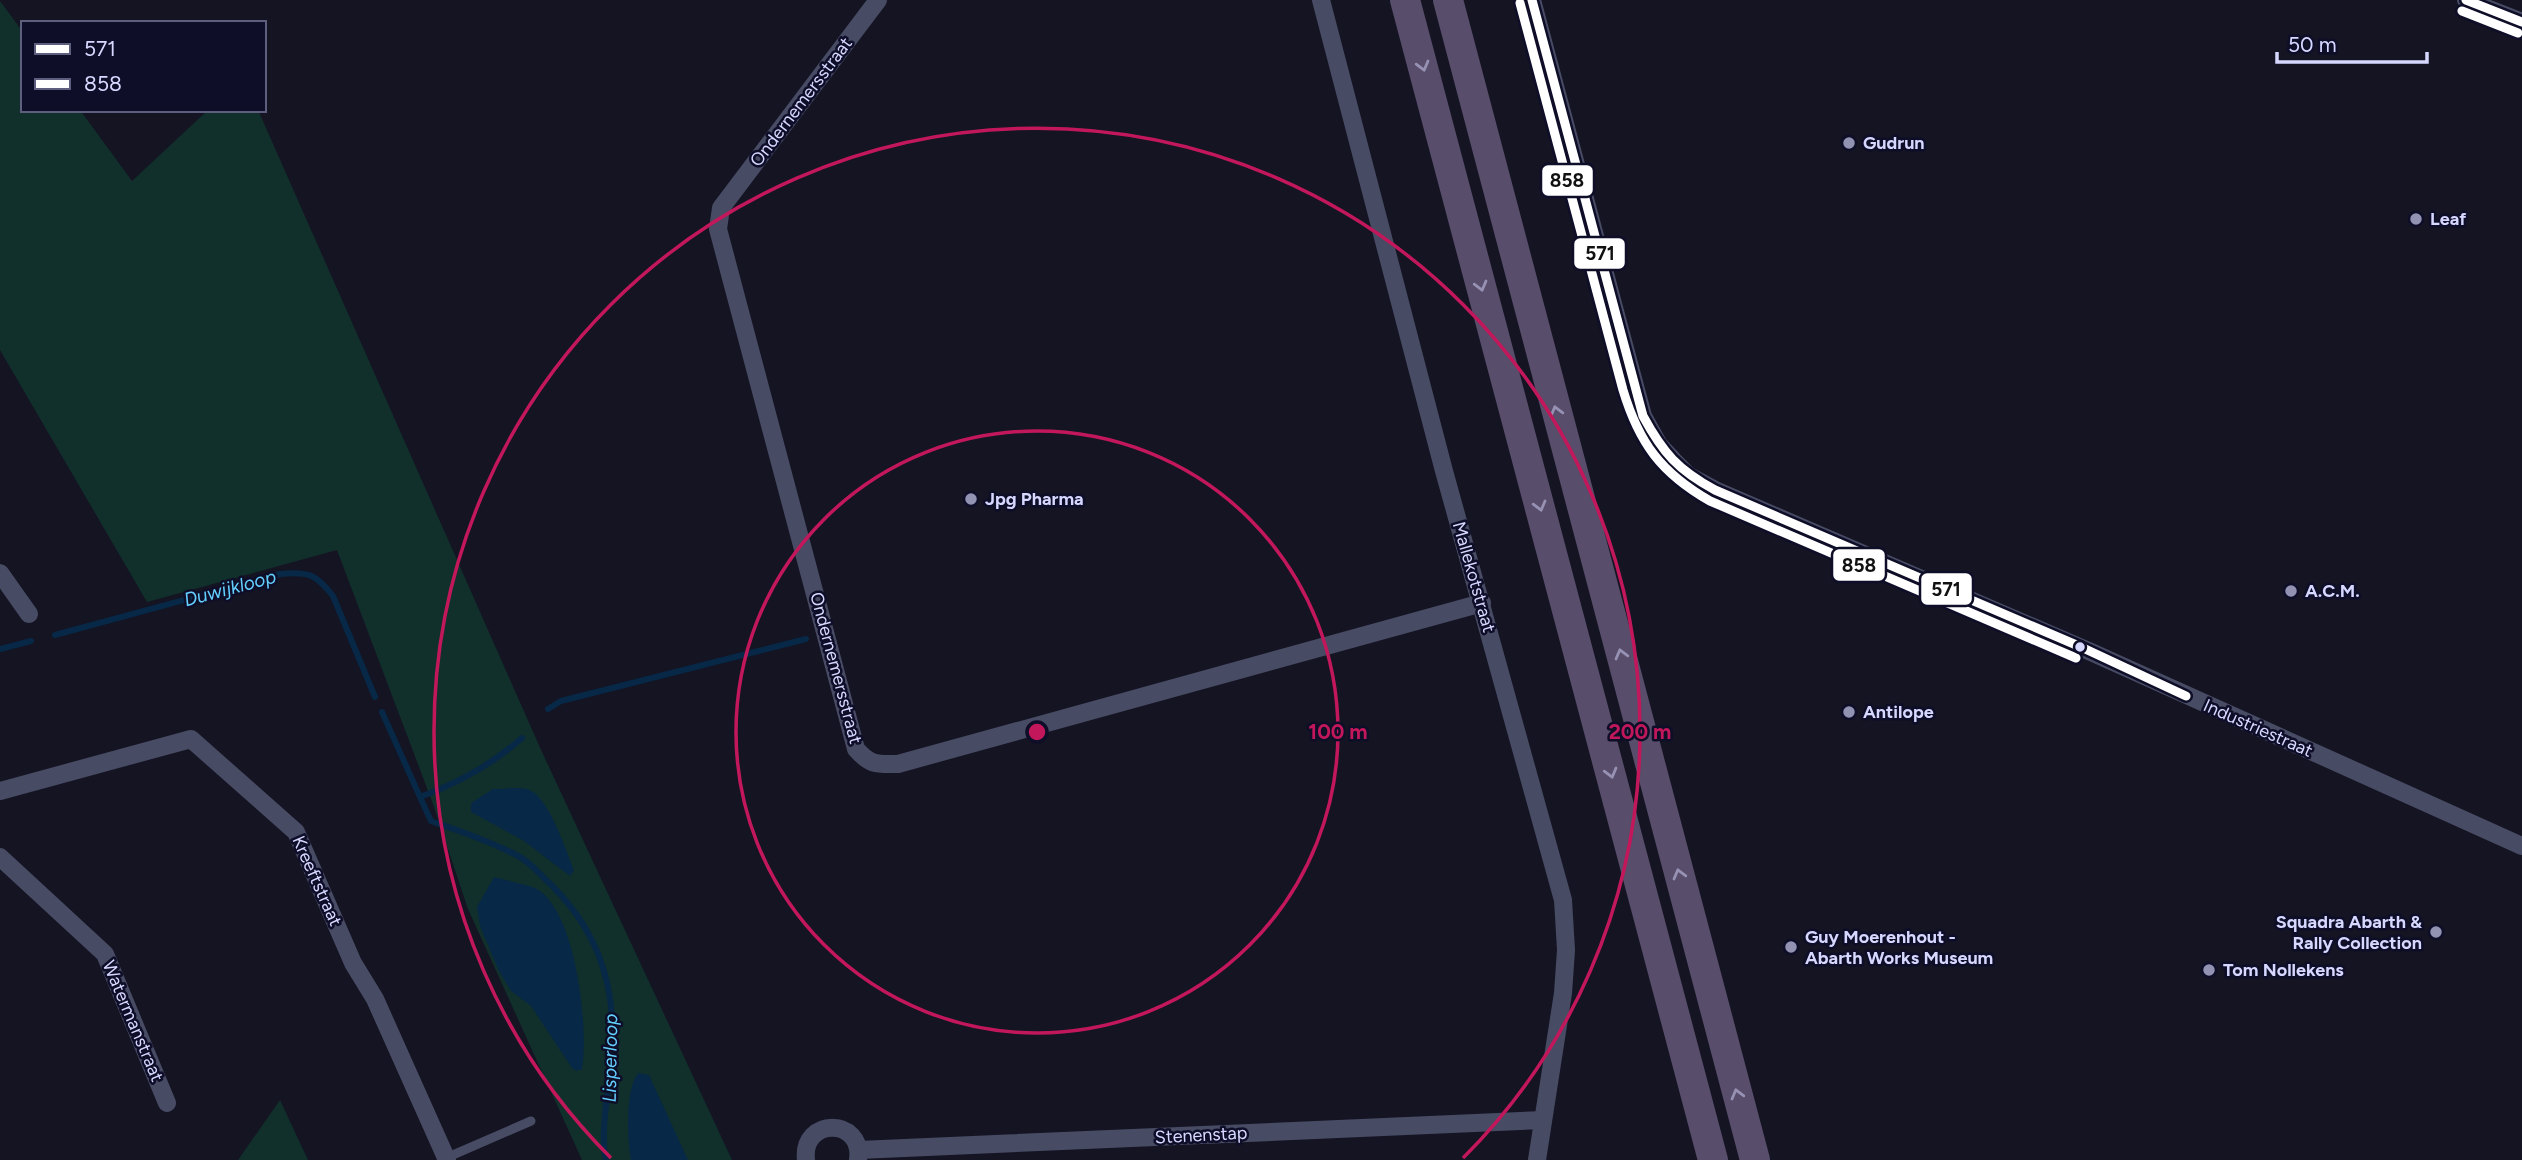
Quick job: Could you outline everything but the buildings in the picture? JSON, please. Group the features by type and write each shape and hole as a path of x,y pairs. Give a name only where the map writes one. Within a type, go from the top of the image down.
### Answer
{"highway":[{"path":"1405,0 1713,1160"},
{"path":"1448,0 1755,1160"}],"street":[{"name":"Ondernemersstraat","path":"877,0 721,208 718,229 856,749 864,758 873,764 898,764 1482,603"},
{"name":"Mallekotstraat","path":"1321,0 1444,471 1563,900 1566,950 1563,993 1537,1160"},
{"name":"Industriestraat","path":"1532,0 1643,416 1659,445 1689,476 1762,512 2091,652 2522,846"},
{"path":"2466,0 2522,22"},
{"path":"0,573 29,614"},
{"name":"Kreeftstraat","path":"0,791 191,739 296,832 353,963 375,999 447,1159"},
{"name":"Watermanstraat","path":"0,857 105,954 167,1103"},
{"name":"Stenenstap","path":"806,1160 806,1146 811,1137 826,1128 845,1130 852,1136 859,1155 1543,1120"}],"lane":[{"path":"447,1159 531,1121"}],"green space":[{"path":"0,1 21,29 21,112 81,112 132,181 206,112 259,112 542,752 732,1160 582,1160 468,909 433,804 337,550 147,602 0,350"},
{"path":"280,1100 308,1160 238,1160"}],"water":[{"path":"493,789 527,789 535,793 555,824 574,870 570,876 524,841 471,812 471,803"},
{"path":"494,877 535,888 549,900 561,919 570,943 581,999 584,1050 582,1069 577,1071 572,1068 531,1006 511,991 499,971 480,926 477,907"},
{"path":"639,1073 649,1075 688,1160 631,1160 629,1101 634,1079"}],"waterway":[{"name":"Duwijkloop","path":"55,635 280,574 305,574 316,579 333,596 375,697"},
{"name":"Duwijkloop","path":"548,709 561,701 806,639"},
{"name":"Duwijkloop","path":"0,649 31,641"},
{"name":"Duwijkloop","path":"382,712 420,797 474,772 522,738"},
{"name":"Lisperloop","path":"420,797 431,821 488,842 527,861 562,896 589,935 606,977 612,1024 604,1134 606,1160"}],"transit line":[{"name":"571","path":"1532,0 1643,416 1657,440 1681,468 1715,490 2081,647 2186,696"},
{"name":"571","path":"2466,0 2522,22"},
{"name":"858","path":"1520,3 1623,390 1636,426 1665,468 1710,501 2076,658"},
{"name":"858","path":"2462,11 2518,33"}],"place":[{"name":"Gudrun","path":"1849,143"},
{"name":"Leaf","path":"2416,219"},
{"name":"Jpg Pharma","path":"971,499"},
{"name":"A.C.M.","path":"2291,591"},
{"name":"Antilope","path":"1849,712"},
{"name":"Squadra Abarth & Rally Collection","path":"2436,932"},
{"name":"Guy Moerenhout - Abarth Works Museum","path":"1791,947"},
{"name":"Tom Nollekens","path":"2209,970"}]}
